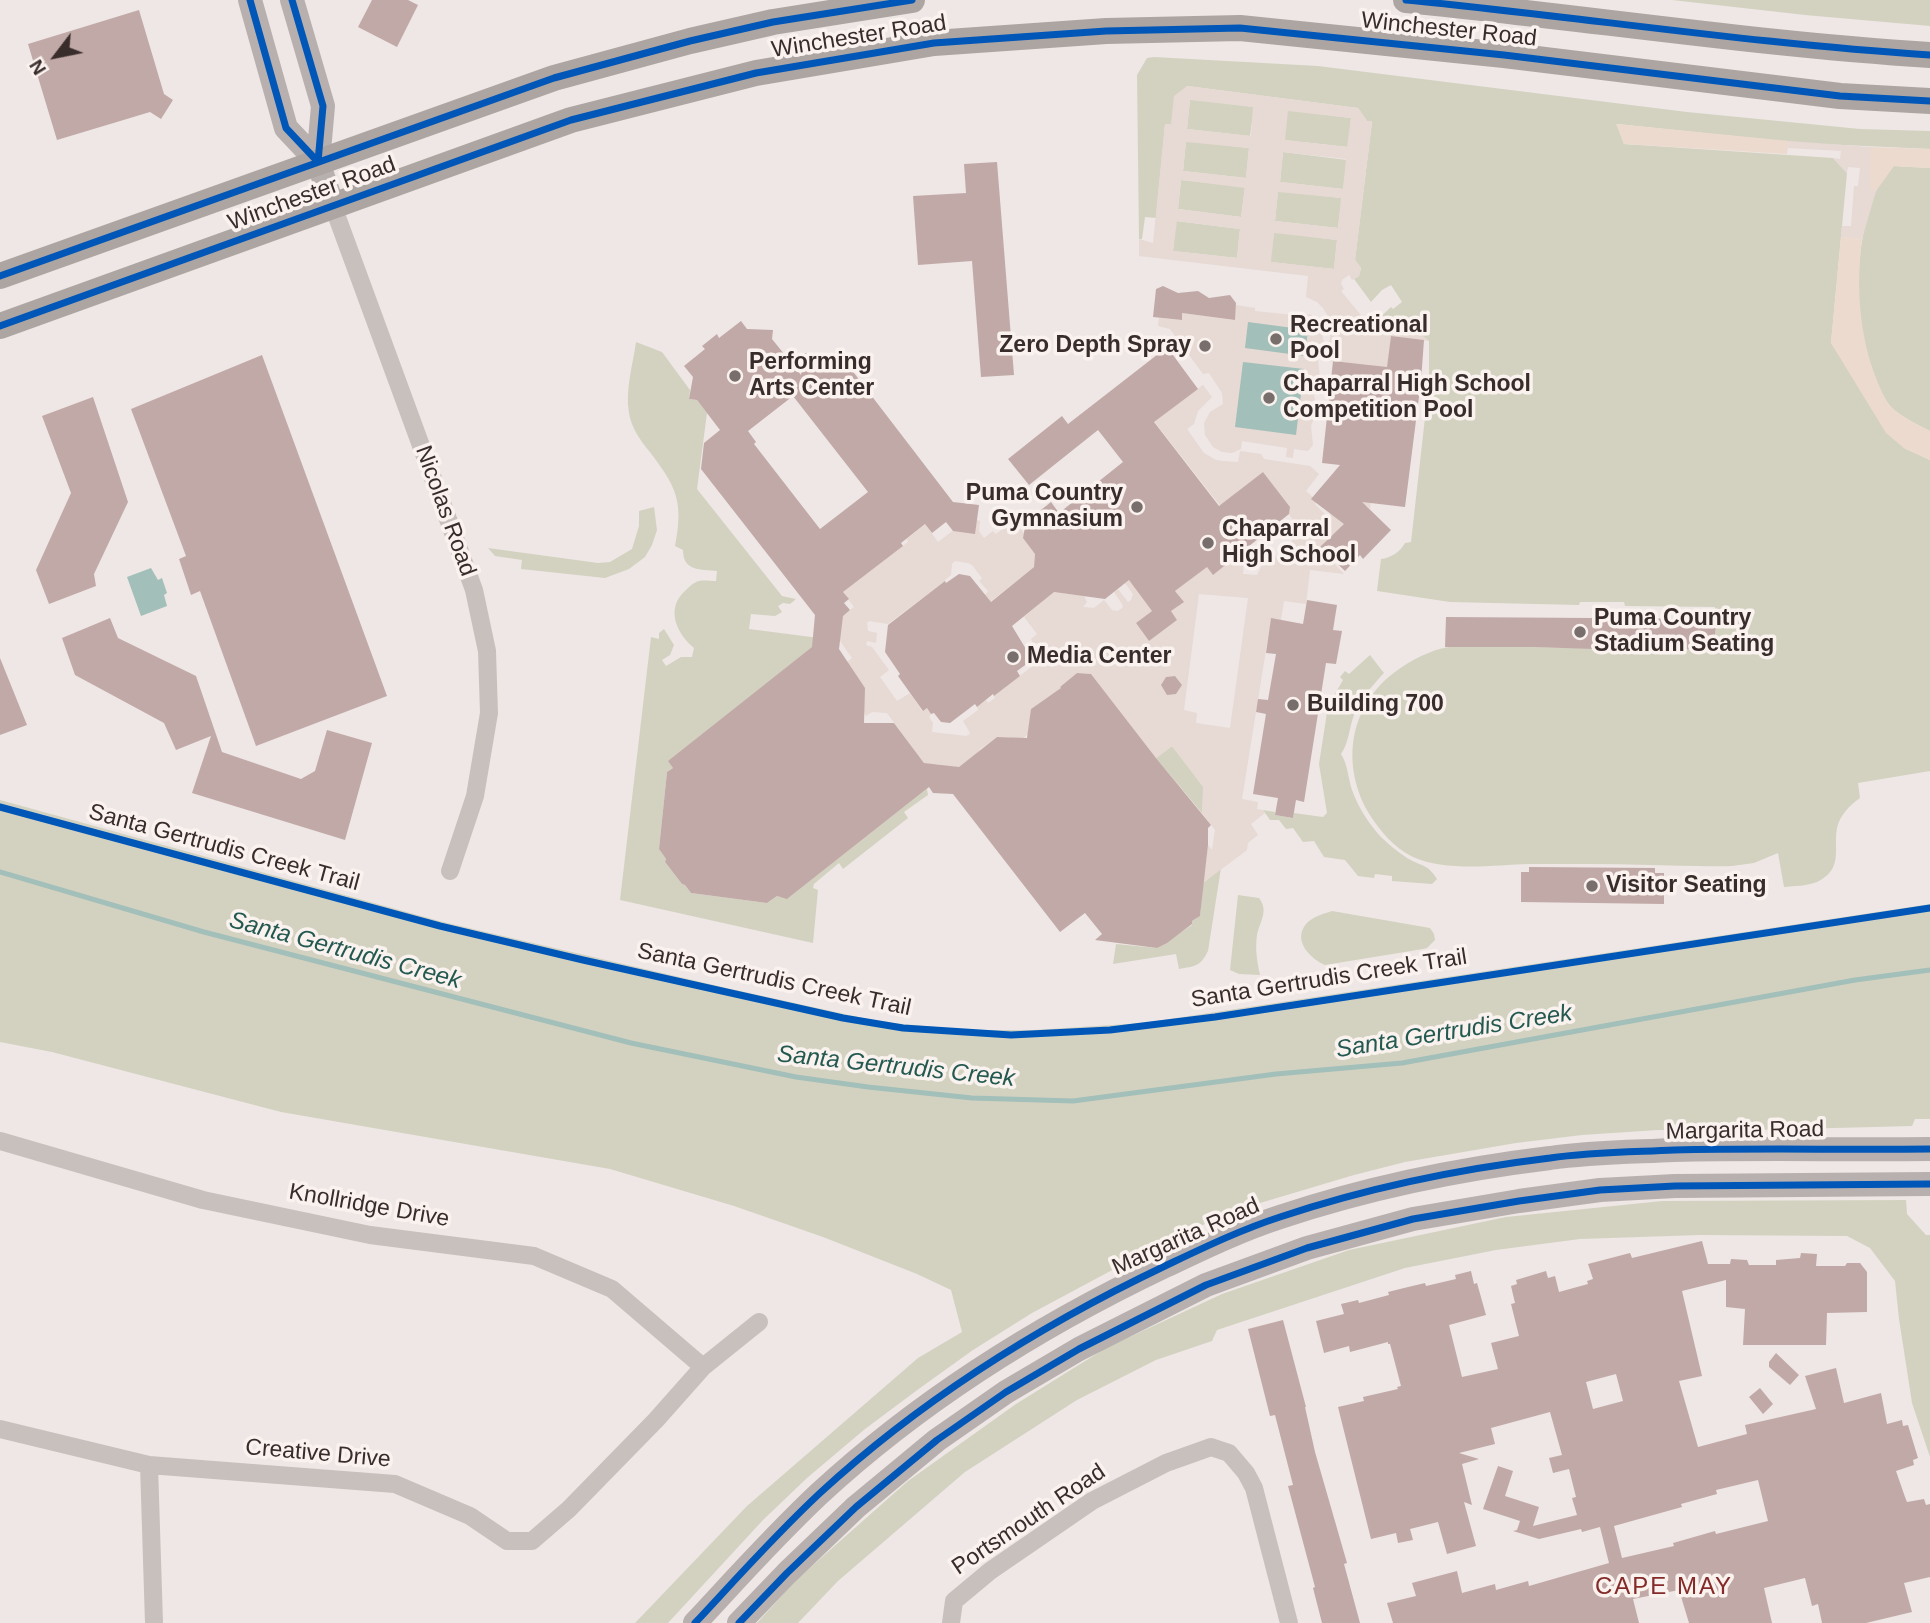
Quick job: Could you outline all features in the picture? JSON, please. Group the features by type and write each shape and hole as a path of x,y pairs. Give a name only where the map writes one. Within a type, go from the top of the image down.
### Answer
{"main road":[{"name":"Nicolas Road","path":"250,0 286,128 318,162"},
{"name":"Nicolas Road","path":"292,0 323,106 318,162 333,206"},
{"name":"Winchester Road","path":"0,276 554,78 677,44 773,22 912,0"},
{"name":"Winchester Road","path":"1406,0 1845,50 1930,55"},
{"name":"Winchester Road","path":"0,326 571,120 756,73 934,43 1106,31 1240,29 1504,55 1840,96 1930,101"},
{"name":"Margarita Road","path":"695,1623 820,1493 881,1441 941,1396 1025,1341 1117,1289 1210,1244 1277,1217 1347,1196 1452,1172 1553,1157 1697,1150 1930,1149"},
{"path":"739,1623 786,1573 856,1507 937,1440 1006,1392 1079,1349 1206,1285 1307,1248 1400,1223 1519,1201 1600,1190 1675,1186 1930,1184"}],"street":[{"name":"Nicolas Road","path":"333,206 474,590 487,651 489,713 475,796 450,871"},
{"name":"Knollridge Drive","path":"0,1141 203,1200 370,1235 534,1256 612,1289 703,1367"},
{"name":"Creative Drive","path":"0,1429 149,1465 395,1484 470,1516 507,1541 532,1541 569,1508 656,1420 703,1367 759,1322"},
{"name":"Portsmouth Road","path":"951,1623 954,1601 990,1571 1092,1501 1166,1463 1211,1447 1229,1453 1246,1473 1254,1488 1289,1623"},
{"path":"149,1465 154,1623"}],"green space":[{"path":"1672,0 1930,0 1930,26 1805,15"},
{"path":"1147,58 1318,66 1687,112 1860,129 1930,131 1930,149 1801,143 1617,124 1624,144 1833,158 1847,173 1831,343 1904,448 1930,460 1930,771 1858,783 1860,798 1838,823 1836,858 1831,871 1825,877 1809,884 1784,887 1778,853 1754,863 1732,866 1440,865 1413,857 1393,844 1382,832 1368,812 1359,792 1354,772 1355,732 1371,696 1385,681 1415,659 1456,646 1738,650 1739,645 1714,644 1715,607 1625,606 1624,602 1580,602 1579,605 1450,602 1377,591 1381,559 1392,556 1405,543 1411,542 1429,382 1429,341 1419,333 1374,331 1370,327 1391,307 1393,309 1402,302 1391,285 1371,302 1354,279 1359,276 1361,268 1355,260 1372,122 1367,121 1358,108 1187,86 1171,125 1165,125 1156,218 1145,217 1142,239 1139,239 1137,75"},
{"path":"1190,99 1254,107 1250,136 1187,129"},
{"path":"1287,110 1351,118 1348,147 1284,140"},
{"path":"1186,141 1249,148 1246,178 1183,171"},
{"path":"1283,152 1347,160 1343,189 1280,182"},
{"path":"1893,166 1930,168 1930,431 1893,409 1886,401 1866,351 1862,329 1859,282 1863,235 1875,193"},
{"path":"1181,180 1245,187 1241,217 1178,209"},
{"path":"1278,191 1342,198 1338,228 1275,221"},
{"path":"1176,221 1240,229 1237,258 1173,251"},
{"path":"1274,232 1337,240 1334,269 1270,262"},
{"path":"636,342 662,352 690,390 689,399 697,400 707,413 697,489 782,596 796,599 790,604 783,603 778,606 782,612 775,616 751,614 749,629 819,638 819,642 669,761 673,768 667,772 659,849 666,859 665,862 691,893 767,903 777,896 788,898 929,787 928,795 904,812 908,818 843,869 839,863 814,884 813,888 818,890 813,943 620,900 651,637 659,639 659,633 664,629 674,645 670,655 662,660 666,666 681,657 692,657 694,648 682,635 675,620 676,605 695,582 716,581 717,571 690,566 683,550 675,546 679,517 675,495 666,474 636,433 629,413 629,386"},
{"path":"654,507 657,530 645,557 629,569 605,578 521,569 522,560 495,556 488,548 598,563 610,562 632,549 639,526 639,511"},
{"path":"1370,655 1384,673 1367,692 1357,709 1341,754 1354,796 1368,821 1394,848 1430,870 1437,879 1432,884 1392,881 1392,876 1375,874 1374,878 1358,876 1345,860 1324,857 1314,841 1303,842 1293,828 1286,829 1279,820 1270,820 1263,810 1293,818 1294,813 1323,817 1327,813 1319,764 1328,706 1343,680 1340,677 1345,671 1349,674"},
{"path":"1172,746 1204,787 1202,813 1156,758"},
{"path":"0,800 443,922 881,1022 970,1030 1034,1030 1143,1023 1930,904 1930,1119 1915,1119 1912,1126 1658,1130 1516,1143 1405,1162 1250,1206 1159,1245 1032,1313 973,1350 865,1429 807,1478 763,1520 668,1623 635,1623 747,1506 918,1358 962,1332 951,1290 823,1237 734,1206 610,1169 281,1112 52,1052 0,1042"},
{"path":"1221,868 1208,951 1200,963 1179,969 1176,954 1113,964 1116,944 1157,948 1192,925 1192,921 1200,916 1203,883"},
{"path":"1238,895 1259,898 1262,903 1263,916 1256,940 1260,975 1239,974 1230,970"},
{"path":"1332,911 1430,928 1435,940 1423,949 1325,965 1309,954 1301,937 1308,922"},
{"path":"1906,1200 1907,1214 1926,1235 1930,1235 1930,1457 1912,1403 1895,1281 1870,1248 1847,1236 1700,1235 1580,1239 1496,1250 1405,1268 1217,1330 1212,1341 1156,1360 1077,1400 965,1472 838,1581 798,1623 757,1623 796,1580 908,1481 1016,1404 1106,1348 1222,1294 1349,1250 1506,1217 1662,1201"}],"sand":[{"path":"1616,124 1789,141 1787,154 1624,144"},
{"path":"1870,147 1930,149 1930,168 1894,166 1876,191 1870,190"},
{"path":"1841,237 1862,239 1859,293 1866,346 1877,381 1893,409 1930,431 1930,460 1904,448 1886,433 1831,343"}],"shaded area":[{"path":"1187,86 1358,108 1367,121 1372,121 1355,260 1361,268 1359,276 1352,280 1349,275 1342,280 1344,289 1341,291 1374,331 1419,333 1429,341 1391,337 1370,509 1367,506 1337,537 1334,534 1320,548 1344,574 1310,570 1306,604 1284,601 1281,620 1271,619 1242,799 1258,802 1257,809 1265,813 1251,824 1258,835 1248,843 1247,850 1203,883 1208,845 1212,850 1215,830 1202,813 1203,787 1172,746 1156,758 1091,674 1077,673 1060,687 1065,695 1048,697 1031,709 1034,730 1015,744 1010,737 997,737 979,750 984,758 967,761 946,779 947,766 936,764 930,771 887,713 872,712 866,716 841,667 852,658 840,641 836,621 854,607 843,592 908,542 907,539 925,524 938,542 959,526 977,520 980,521 979,531 984,538 993,531 996,534 1007,526 1009,521 1016,523 1026,536 1036,542 1034,567 990,602 985,595 988,591 979,581 982,578 972,565 955,561 951,575 945,581 888,624 867,623 868,631 877,633 876,643 867,641 866,645 872,647 889,670 880,677 897,701 910,693 922,711 927,708 931,714 929,717 933,723 932,732 966,736 970,734 963,721 978,710 977,707 986,700 988,703 995,698 994,696 1034,665 1040,666 1042,644 1033,643 1031,639 1037,634 1024,617 1053,592 1084,596 1087,602 1083,607 1094,608 1104,600 1112,610 1118,611 1123,607 1114,592 1118,589 1128,602 1131,600 1133,594 1125,583 1184,537 1213,574 1241,553 1244,558 1243,574 1257,575 1262,565 1292,545 1290,507 1263,472 1234,495 1225,512 1153,420 1203,385 1212,397 1198,411 1194,424 1187,429 1204,453 1216,460 1238,462 1240,451 1261,454 1264,459 1310,466 1319,474 1306,491 1328,517 1355,488 1371,365 1327,361 1332,323 1317,302 1306,297 1308,276 1139,256 1139,239 1153,243 1165,124 1171,124 1174,96","holes":["1190,100 1253,107 1251,136 1187,129","1288,111 1351,118 1347,147 1285,140","1186,142 1249,148 1246,178 1183,171","1283,152 1346,159 1343,189 1280,182","1181,180 1245,188 1241,217 1178,209","1278,192 1341,198 1338,228 1275,221","1177,221 1240,229 1237,258 1173,251","1274,233 1337,240 1334,269 1271,262","1185,554 1199,573 1175,591 1183,602 1171,611 1177,620 1149,641 1136,623 1152,611","1199,594 1248,598 1230,728 1196,723 1197,713 1184,710","1175,676 1182,685 1176,694 1167,694 1162,686 1166,677"]},
{"path":"1789,141 1870,147 1870,189 1876,191 1862,239 1841,237 1842,226 1851,226 1854,186 1858,186 1860,168 1848,167 1847,173 1833,158 1840,159 1841,151 1788,148"},
{"path":"1236,305 1255,308 1255,311 1312,315 1311,324 1317,324 1322,334 1324,343 1318,360 1320,378 1314,395 1317,410 1311,426 1313,445 1308,451 1294,449 1293,458 1286,457 1287,448 1242,441 1241,449 1232,453 1213,447 1205,435 1204,423 1210,412 1223,404 1222,393 1209,373 1203,374 1170,329 1158,326 1159,318 1181,320 1182,313 1234,320"}],"water":[{"name":"Recreational Pool","path":"1248,322 1308,330 1305,356 1245,348"},
{"name":"Chaparral High School Competition Pool","path":"1243,362 1304,369 1296,435 1235,427"},
{"path":"151,568 158,580 162,578 167,593 164,595 167,606 141,616 127,577"}],"building":[{"path":"372,0 408,0 418,5 397,47 358,27"},
{"path":"139,10 164,94 173,100 161,119 150,112 57,140 28,44"},
{"path":"997,162 1014,375 981,377 972,261 918,265 913,196 966,193 964,164"},
{"path":"1163,286 1178,293 1198,291 1209,298 1230,295 1236,303 1235,320 1182,313 1182,320 1153,317 1156,289"},
{"path":"741,321 747,329 773,330 772,339 801,375 804,353 841,356 953,502 979,505 975,534 953,531 946,522 932,533 925,524 901,543 903,546 843,592 849,599 844,603 850,610 843,616 839,649 865,688 864,723 894,723 924,763 959,767 997,737 1027,738 1031,709 1077,673 1091,674 1211,825 1208,828 1200,916 1192,921 1192,924 1157,948 1095,940 1102,934 1085,913 1060,932 953,794 933,793 929,787 787,899 777,896 767,903 691,893 682,884 665,862 666,859 659,849 667,772 673,768 668,761 812,647 815,615 701,469 704,443 720,430 697,400 689,399 693,377 684,366 705,349 702,346 717,334 719,338","holes":["793,396 868,492 820,529 754,444 756,442 748,431"]},
{"path":"1391,336 1424,340 1405,507 1362,502 1391,530 1363,559 1360,555 1345,571 1320,547 1344,524 1311,499 1340,465 1322,463 1333,361 1387,367"},
{"path":"1162,351 1170,351 1198,389 1154,422 1219,506 1263,472 1290,507 1289,514 1213,575 1207,567 1175,591 1184,602 1171,611 1177,620 1149,641 1136,623 1152,611 1129,580 1105,599 1054,592 1012,626 1029,654 1028,663 1017,671 1020,676 994,696 993,694 977,707 975,704 950,723 941,722 927,708 923,711 885,652 888,625 945,581 946,583 959,574 970,576 991,602 1034,567 1035,554 1023,538 1026,522 1051,502 1059,513 1123,462 1098,430 1029,485 1008,459 1062,416 1068,424"},
{"path":"262,355 387,696 256,746 200,591 191,595 179,559 186,556 131,409"},
{"path":"93,397 128,502 94,574 96,586 49,604 36,570 71,493 42,416"},
{"name":"Building 700","path":"1307,600 1337,605 1333,630 1342,631 1336,664 1326,663 1304,802 1296,800 1293,818 1275,815 1278,798 1253,794 1266,714 1256,712 1258,699 1268,700 1276,654 1266,653 1271,618 1303,624"},
{"name":"Puma Country Stadium Seating","path":"1593,613 1618,614 1618,618 1716,619 1714,649 1445,647 1446,617 1593,618"},
{"path":"110,618 118,638 196,676 222,752 301,779 315,771 327,730 372,743 345,840 192,793 211,736 176,750 164,723 75,675 62,638"},
{"path":"0,658 27,725 0,735"},
{"path":"1175,676 1182,685 1176,694 1167,695 1161,685 1166,677"},
{"name":"Visitor Seating","path":"1529,867 1655,868 1655,873 1664,873 1664,904 1521,902 1521,872 1529,872"},
{"path":"1702,1241 1708,1264 1730,1264 1731,1259 1747,1260 1749,1265 1776,1265 1776,1260 1800,1258 1801,1253 1817,1254 1816,1266 1860,1263 1867,1272 1867,1312 1827,1313 1826,1345 1743,1345 1745,1309 1726,1307 1726,1280 1682,1291 1702,1376 1679,1381 1698,1447 1747,1434 1745,1425 1816,1409 1805,1376 1836,1368 1844,1403 1881,1393 1887,1424 1902,1420 1903,1426 1908,1425 1918,1458 1913,1460 1914,1465 1896,1471 1907,1502 1924,1499 1926,1505 1930,1504 1930,1577 1904,1583 1912,1612 1866,1623 1822,1623 1818,1604 1812,1606 1805,1578 1764,1588 1772,1623 1689,1623 1679,1590 1633,1599 1639,1623 1393,1623 1387,1603 1416,1596 1412,1583 1457,1571 1462,1593 1495,1584 1496,1590 1528,1581 1529,1586 1609,1563 1600,1527 1539,1539 1513,1531 1517,1530 1520,1521 1483,1509 1498,1466 1513,1471 1505,1496 1539,1507 1533,1526 1577,1515 1569,1469 1553,1473 1549,1458 1562,1455 1550,1412 1491,1428 1495,1444 1459,1453 1479,1459 1462,1464 1472,1505 1464,1502 1476,1546 1447,1554 1438,1522 1410,1529 1413,1540 1398,1543 1396,1533 1371,1539 1338,1407 1364,1401 1363,1397 1401,1386 1388,1342 1350,1352 1349,1346 1324,1353 1316,1321 1344,1314 1341,1304 1358,1300 1359,1303 1404,1288 1456,1279 1455,1275 1471,1271 1486,1315 1449,1325 1462,1377 1498,1369 1491,1343 1519,1336 1511,1304 1515,1303 1511,1286 1517,1284 1516,1280 1546,1271 1548,1278 1555,1276 1559,1292 1588,1284 1587,1281 1593,1279 1588,1264 1630,1253 1632,1258","holes":["1616,1374 1623,1401 1593,1409 1586,1382","1758,1480 1768,1521 1716,1534 1715,1531 1673,1543 1674,1546 1622,1558 1614,1526 1682,1507 1681,1504 1717,1494 1716,1490"]},
{"path":"1283,1320 1315,1452 1347,1563 1344,1564 1360,1623 1322,1623 1313,1588 1315,1587 1288,1486 1293,1485 1275,1415 1270,1416 1248,1329"},
{"path":"1776,1353 1799,1375 1790,1385 1769,1367 1769,1362"},
{"path":"1760,1388 1773,1404 1763,1414 1749,1397"}],"waterway":[{"name":"Santa Gertrudis Creek","path":"0,872 204,932 631,1043 796,1077 972,1098 1073,1101 1276,1074 1402,1063 1855,980 1930,970"}],"cycle path":[{"path":"250,0 286,128 318,162"},
{"path":"292,0 323,106 318,162"},
{"path":"0,276 554,78 690,41 773,22 912,0"},
{"path":"1406,0 1799,44 1930,55"},
{"path":"0,326 571,120 756,73 934,43 1106,31 1240,28 1504,55 1840,96 1930,101"},
{"name":"Santa Gertrudis Creek Trail","path":"0,807 440,926 583,960 843,1018 903,1028 1011,1035 1110,1030 1215,1017 1930,908"},
{"path":"695,1623 820,1493 859,1459 941,1396 1073,1313 1165,1266 1250,1228 1346,1197 1414,1181 1565,1156 1674,1150 1930,1149"},
{"path":"739,1623 856,1507 937,1440 1006,1392 1079,1349 1206,1285 1307,1248 1413,1219 1519,1201 1600,1190 1675,1186 1930,1184"}],"place":[{"name":"Recreational Pool","path":"1276,339"},
{"name":"Zero Depth Spray","path":"1205,346"},
{"name":"Performing Arts Center","path":"735,376"},
{"name":"Chaparral High School Competition Pool","path":"1269,398"},
{"name":"Puma Country Gymnasium","path":"1137,507"},
{"name":"Chaparral High School","path":"1208,543"},
{"name":"Puma Country Stadium Seating","path":"1580,632"},
{"name":"Media Center","path":"1013,657"},
{"name":"Building 700","path":"1293,705"},
{"name":"Visitor Seating","path":"1592,886"}],"district":[{"name":"CAPE MAY","path":"1664,1587"}]}
